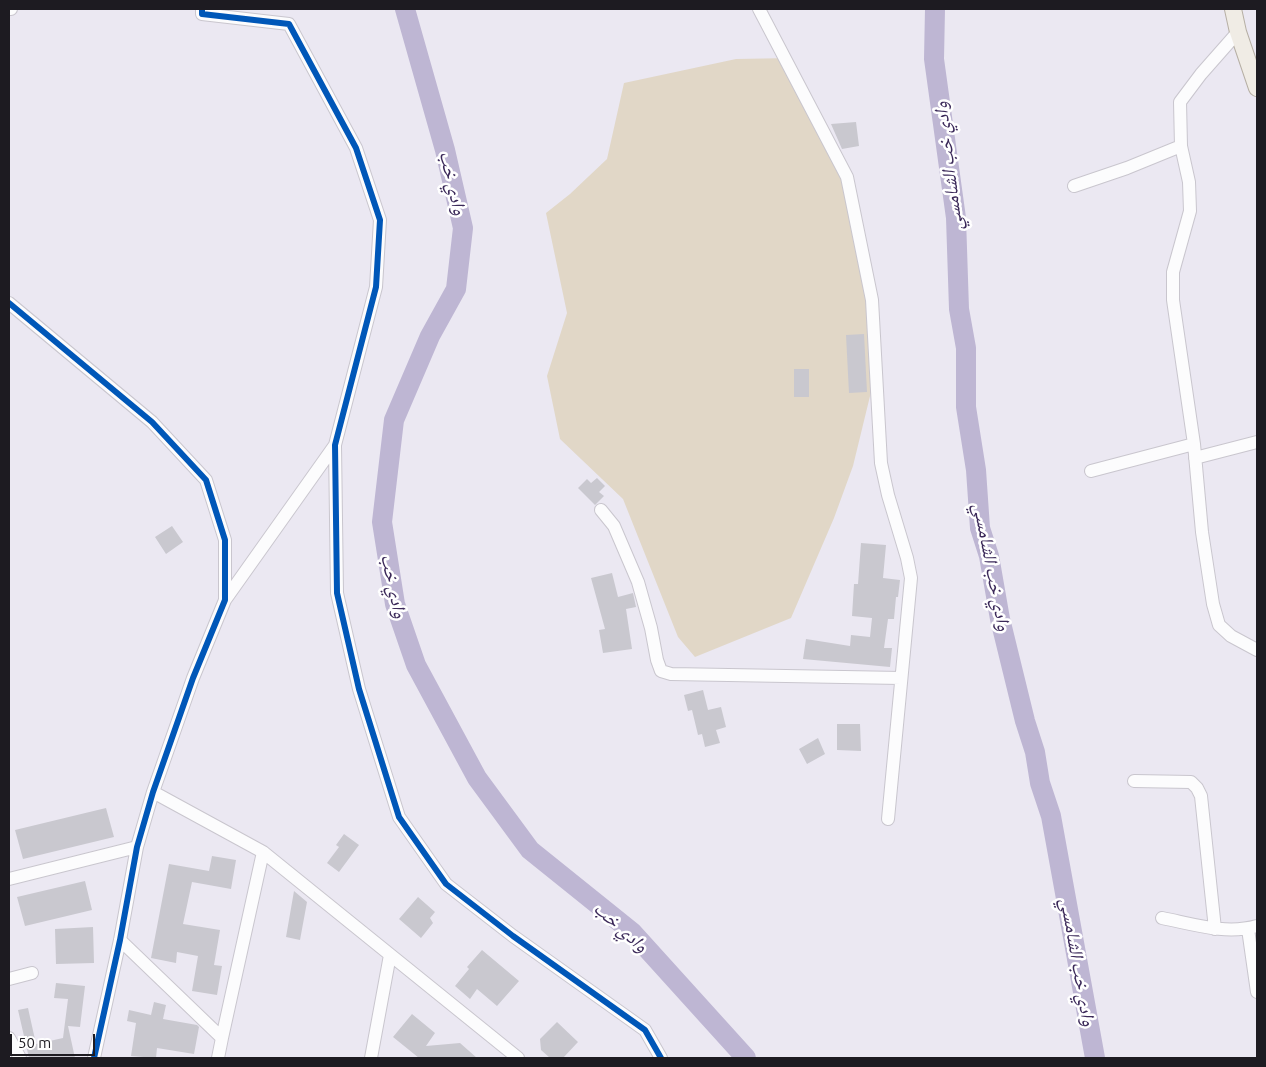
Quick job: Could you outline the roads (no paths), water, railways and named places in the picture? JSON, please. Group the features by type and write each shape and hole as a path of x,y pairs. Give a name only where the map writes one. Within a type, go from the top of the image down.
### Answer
{"main road":[{"path":"1233,9 1238,32 1257,88"}],"street":[{"path":"202,9 202,14 289,24 356,148 380,220 376,287 335,445 336,593 359,689 400,817 446,884 513,936 645,1030 661,1058"},
{"path":"759,9 847,177 872,300 881,463 911,578 888,819"},
{"path":"1238,32 1201,74 1180,102 1181,146 1189,182 1190,211 1173,272 1173,300 1194,444 1208,574 1218,625 1232,636 1257,650"},
{"path":"1074,186 1181,146"},
{"path":"9,303 152,422 206,480 225,540 225,600"},
{"path":"1195,458 1257,442"},
{"path":"1091,470 1194,444"},
{"path":"94,1058 120,940 137,847 152,792 193,678 225,600 335,445"},
{"path":"601,510 614,526 638,582 661,671 671,674 901,678"},
{"path":"1134,781 1190,782 1197,788 1201,796 1215,929"},
{"path":"152,792 263,852 518,1058"},
{"path":"10,876 137,847"},
{"path":"218,1058 263,852"},
{"path":"1162,918 1215,929 1253,927 1257,992"},
{"path":"120,940 222,1038"},
{"path":"371,1058 390,955"},
{"path":"9,979 32,974"},
{"path":"9,1038 20,1058"}],"waterway":[{"name":"وادي خب","path":"405,9 445,150 463,228 456,289 430,336 394,420 382,522 395,604 416,665 477,778 530,850 632,932 746,1058"},
{"name":"وادي خب الشامسي","path":"935,9 934,59 956,218 959,309 966,348 966,407 976,470 980,528 989,556 1000,619 1025,721 1035,752 1040,783 1051,816 1095,1058"}]}
